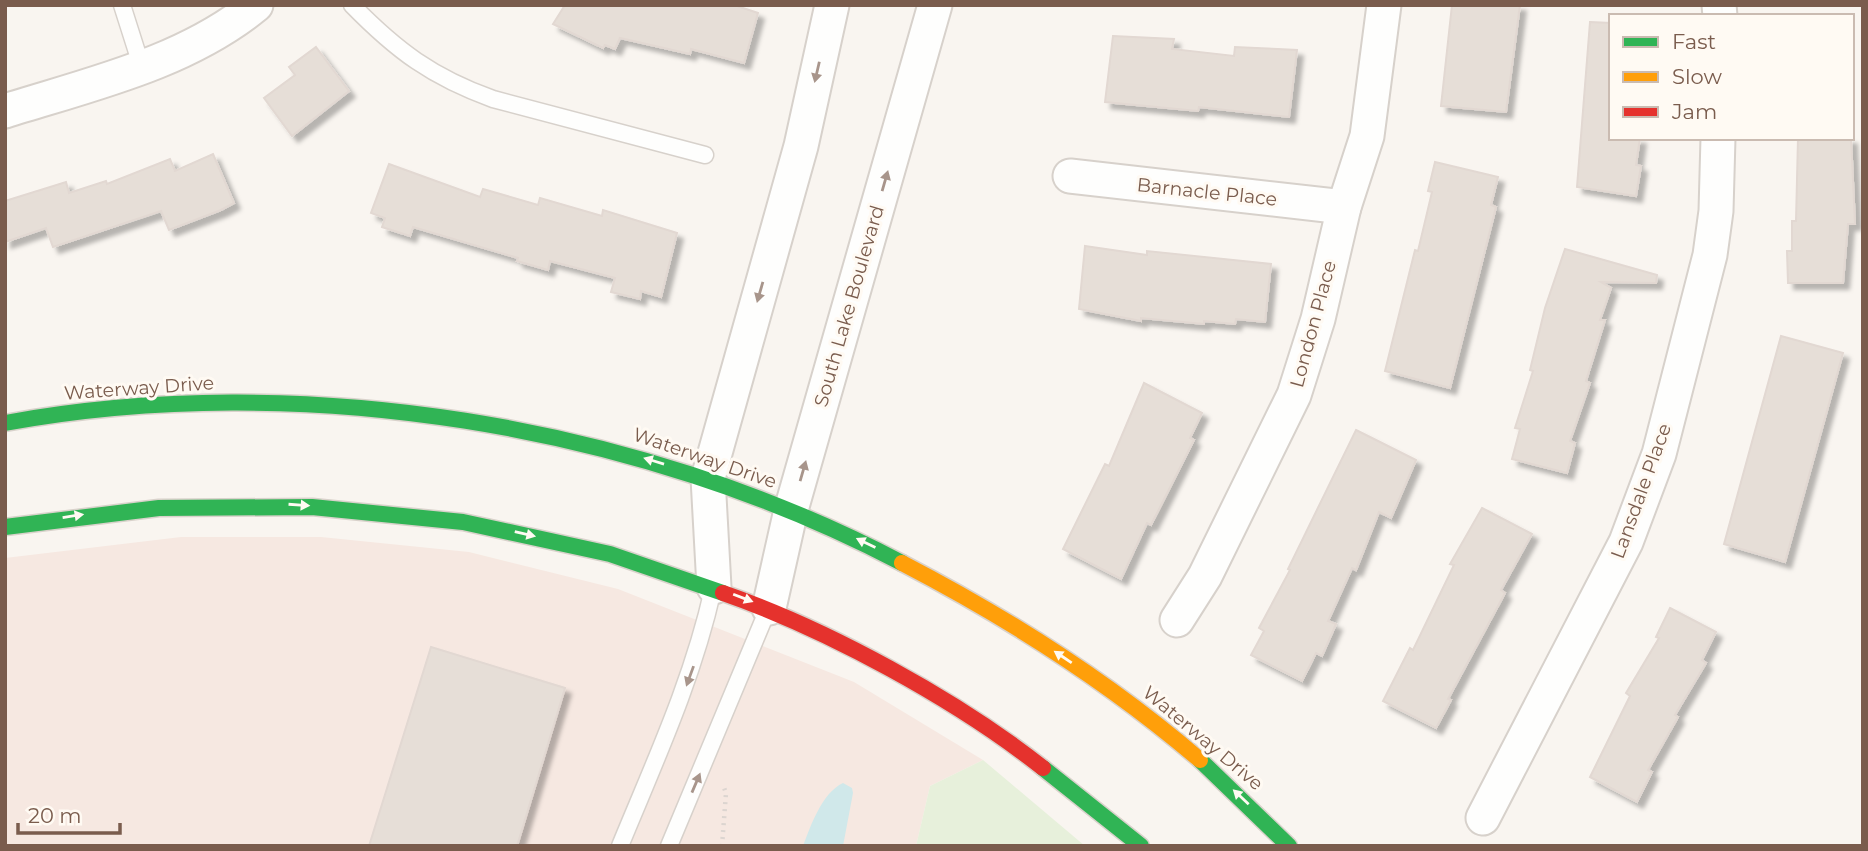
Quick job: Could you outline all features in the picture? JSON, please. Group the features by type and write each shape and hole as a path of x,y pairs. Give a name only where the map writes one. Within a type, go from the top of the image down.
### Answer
{"street":[{"path":"5,111 142,68 201,41 256,5"},
{"path":"714,587 708,478 801,146 832,5"},
{"name":"South Lake Boulevard","path":"769,608 791,510 935,5"},
{"name":"London Place","path":"1177,620 1205,576 1294,395 1318,319 1344,207 1367,136 1384,5"},
{"name":"Lansdale Place","path":"1483,818 1626,542 1659,454 1710,255 1716,211 1718,140"},
{"name":"Barnacle Place","path":"1070,176 1344,207"},
{"name":"Waterway Drive","path":"5,423 77,412 161,404 287,403 393,410 526,429 612,448 708,478 866,543 961,592 1117,693 1194,753 1289,846"},
{"path":"5,527 95,513 185,505 271,503 377,510 517,532 629,558 769,608 864,654 1009,741 1107,815 1141,846"}],"lane":[{"path":"122,5 142,68"},
{"path":"352,5 390,43 427,70 459,87 493,99 705,155"},
{"path":"620,846 695,661 714,587"},
{"path":"669,846 769,608"}],"path":[{"path":"722,846 726,800 723,785"}],"shaded area":[{"path":"181,537 321,537 469,552 618,589 854,682 983,760 930,786 916,846 5,846 5,558"}],"green space":[{"path":"983,760 1085,846 916,846 930,786"}],"water":[{"path":"843,783 852,788 853,793 843,846 803,846 823,802"}],"building":[{"path":"565,5 734,5 758,13 744,63 691,49 690,54 620,38 615,49 605,45 603,48 553,24"},
{"path":"1452,5 1520,5 1506,112 1441,106"},
{"path":"1590,22 1609,23 1609,140 1640,140 1636,165 1641,166 1636,196 1577,187"},
{"path":"1113,36 1174,39 1172,49 1234,56 1235,47 1297,50 1289,117 1199,107 1198,111 1105,102"},
{"path":"316,47 349,91 292,136 264,98 295,75 289,67"},
{"path":"1798,140 1851,140 1855,224 1848,224 1843,283 1788,283 1787,251 1792,251 1792,221 1796,221"},
{"path":"213,154 234,203 221,210 169,230 161,211 53,247 46,228 5,242 5,201 66,182 69,193 106,181 107,184 170,159 175,171"},
{"path":"1435,162 1498,177 1491,205 1496,207 1450,388 1385,371 1415,250 1418,251 1432,192 1428,191"},
{"path":"389,164 480,197 483,189 538,205 540,198 602,216 603,210 677,233 661,297 641,291 640,299 611,292 615,278 550,261 548,270 517,261 518,258 413,227 410,236 382,227 385,218 371,213"},
{"path":"1085,246 1147,255 1147,251 1271,264 1265,322 1236,319 1235,324 1204,321 1204,324 1141,318 1141,321 1079,309"},
{"path":"1565,249 1657,275 1656,283 1601,282 1611,288 1600,320 1605,320 1586,381 1590,383 1570,441 1575,443 1567,473 1512,459 1520,429 1515,428 1533,371 1530,370 1545,308"},
{"path":"1781,336 1843,353 1785,562 1724,544"},
{"path":"1144,383 1202,413 1190,438 1194,440 1151,525 1147,523 1121,579 1063,549 1105,464 1109,466"},
{"path":"1356,430 1416,460 1391,518 1379,512 1356,570 1352,568 1328,621 1336,624 1322,656 1316,653 1302,681 1251,655 1264,631 1259,628 1290,570 1288,569"},
{"path":"1482,508 1532,534 1501,590 1505,593 1448,699 1451,700 1436,728 1383,701 1410,648 1413,650 1454,565 1450,564"},
{"path":"1670,608 1716,632 1702,660 1706,663 1675,715 1678,717 1648,770 1652,772 1637,802 1590,777 1630,696 1626,693 1659,638 1656,637"},
{"path":"431,647 565,688 517,846 369,846"}],"traffic: fast":[{"path":"5,423 117,408 232,403 348,407 465,421 580,443 692,475 800,515 902,563"},
{"path":"5,527 159,508 312,507 463,522 610,554 723,593"},
{"path":"1200,760 1289,846"},
{"path":"1043,768 1141,846"}],"traffic: slow":[{"path":"902,563 1057,653 1130,704 1200,760"}],"traffic: jam":[{"path":"723,593 805,626 890,668 971,717 1043,768"}]}
